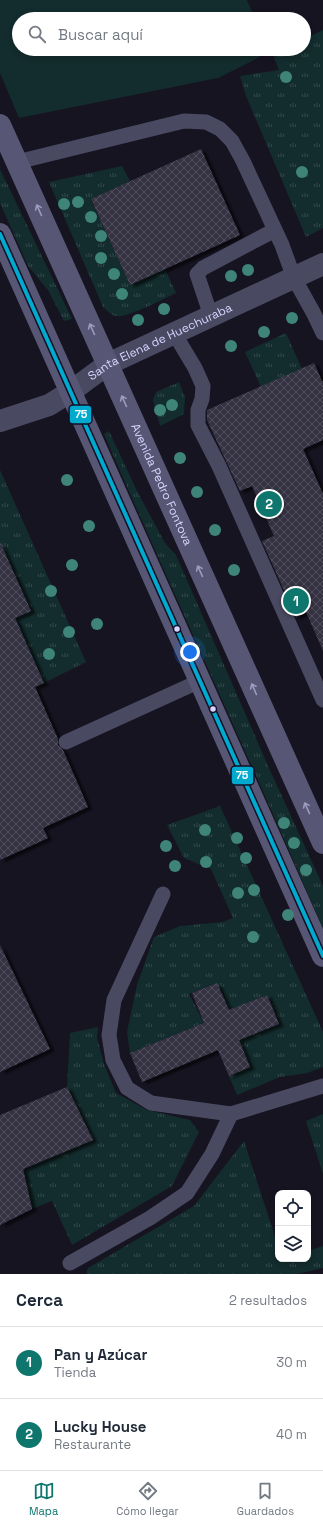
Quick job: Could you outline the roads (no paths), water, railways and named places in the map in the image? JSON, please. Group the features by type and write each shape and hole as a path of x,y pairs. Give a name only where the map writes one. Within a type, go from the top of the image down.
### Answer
{"street":[{"name":"Avenida Pedro Fontova","path":"0,125 323,843"},
{"path":"0,234 323,956"},
{"name":"Santa Elena de Huechuraba","path":"0,422 49,405 70,392 108,364 323,264"}],"lane":[{"path":"17,162 184,121 206,122 220,129 232,141 243,161 285,250 294,278 323,333"},
{"path":"211,316 197,274 203,268 275,230"},
{"path":"174,333 195,368 203,386 202,399 198,410 198,425 219,466 323,700"},
{"path":"66,742 200,680"},
{"path":"162,894 114,1000 109,1035 113,1060 127,1088 151,1103 231,1114 323,1086"},
{"path":"70,1263 150,1218 187,1193 212,1154 231,1114"}],"place":[{"name":"Lucky House","path":"269,504"},
{"name":"Pan y Azúcar","path":"296,601"}]}
